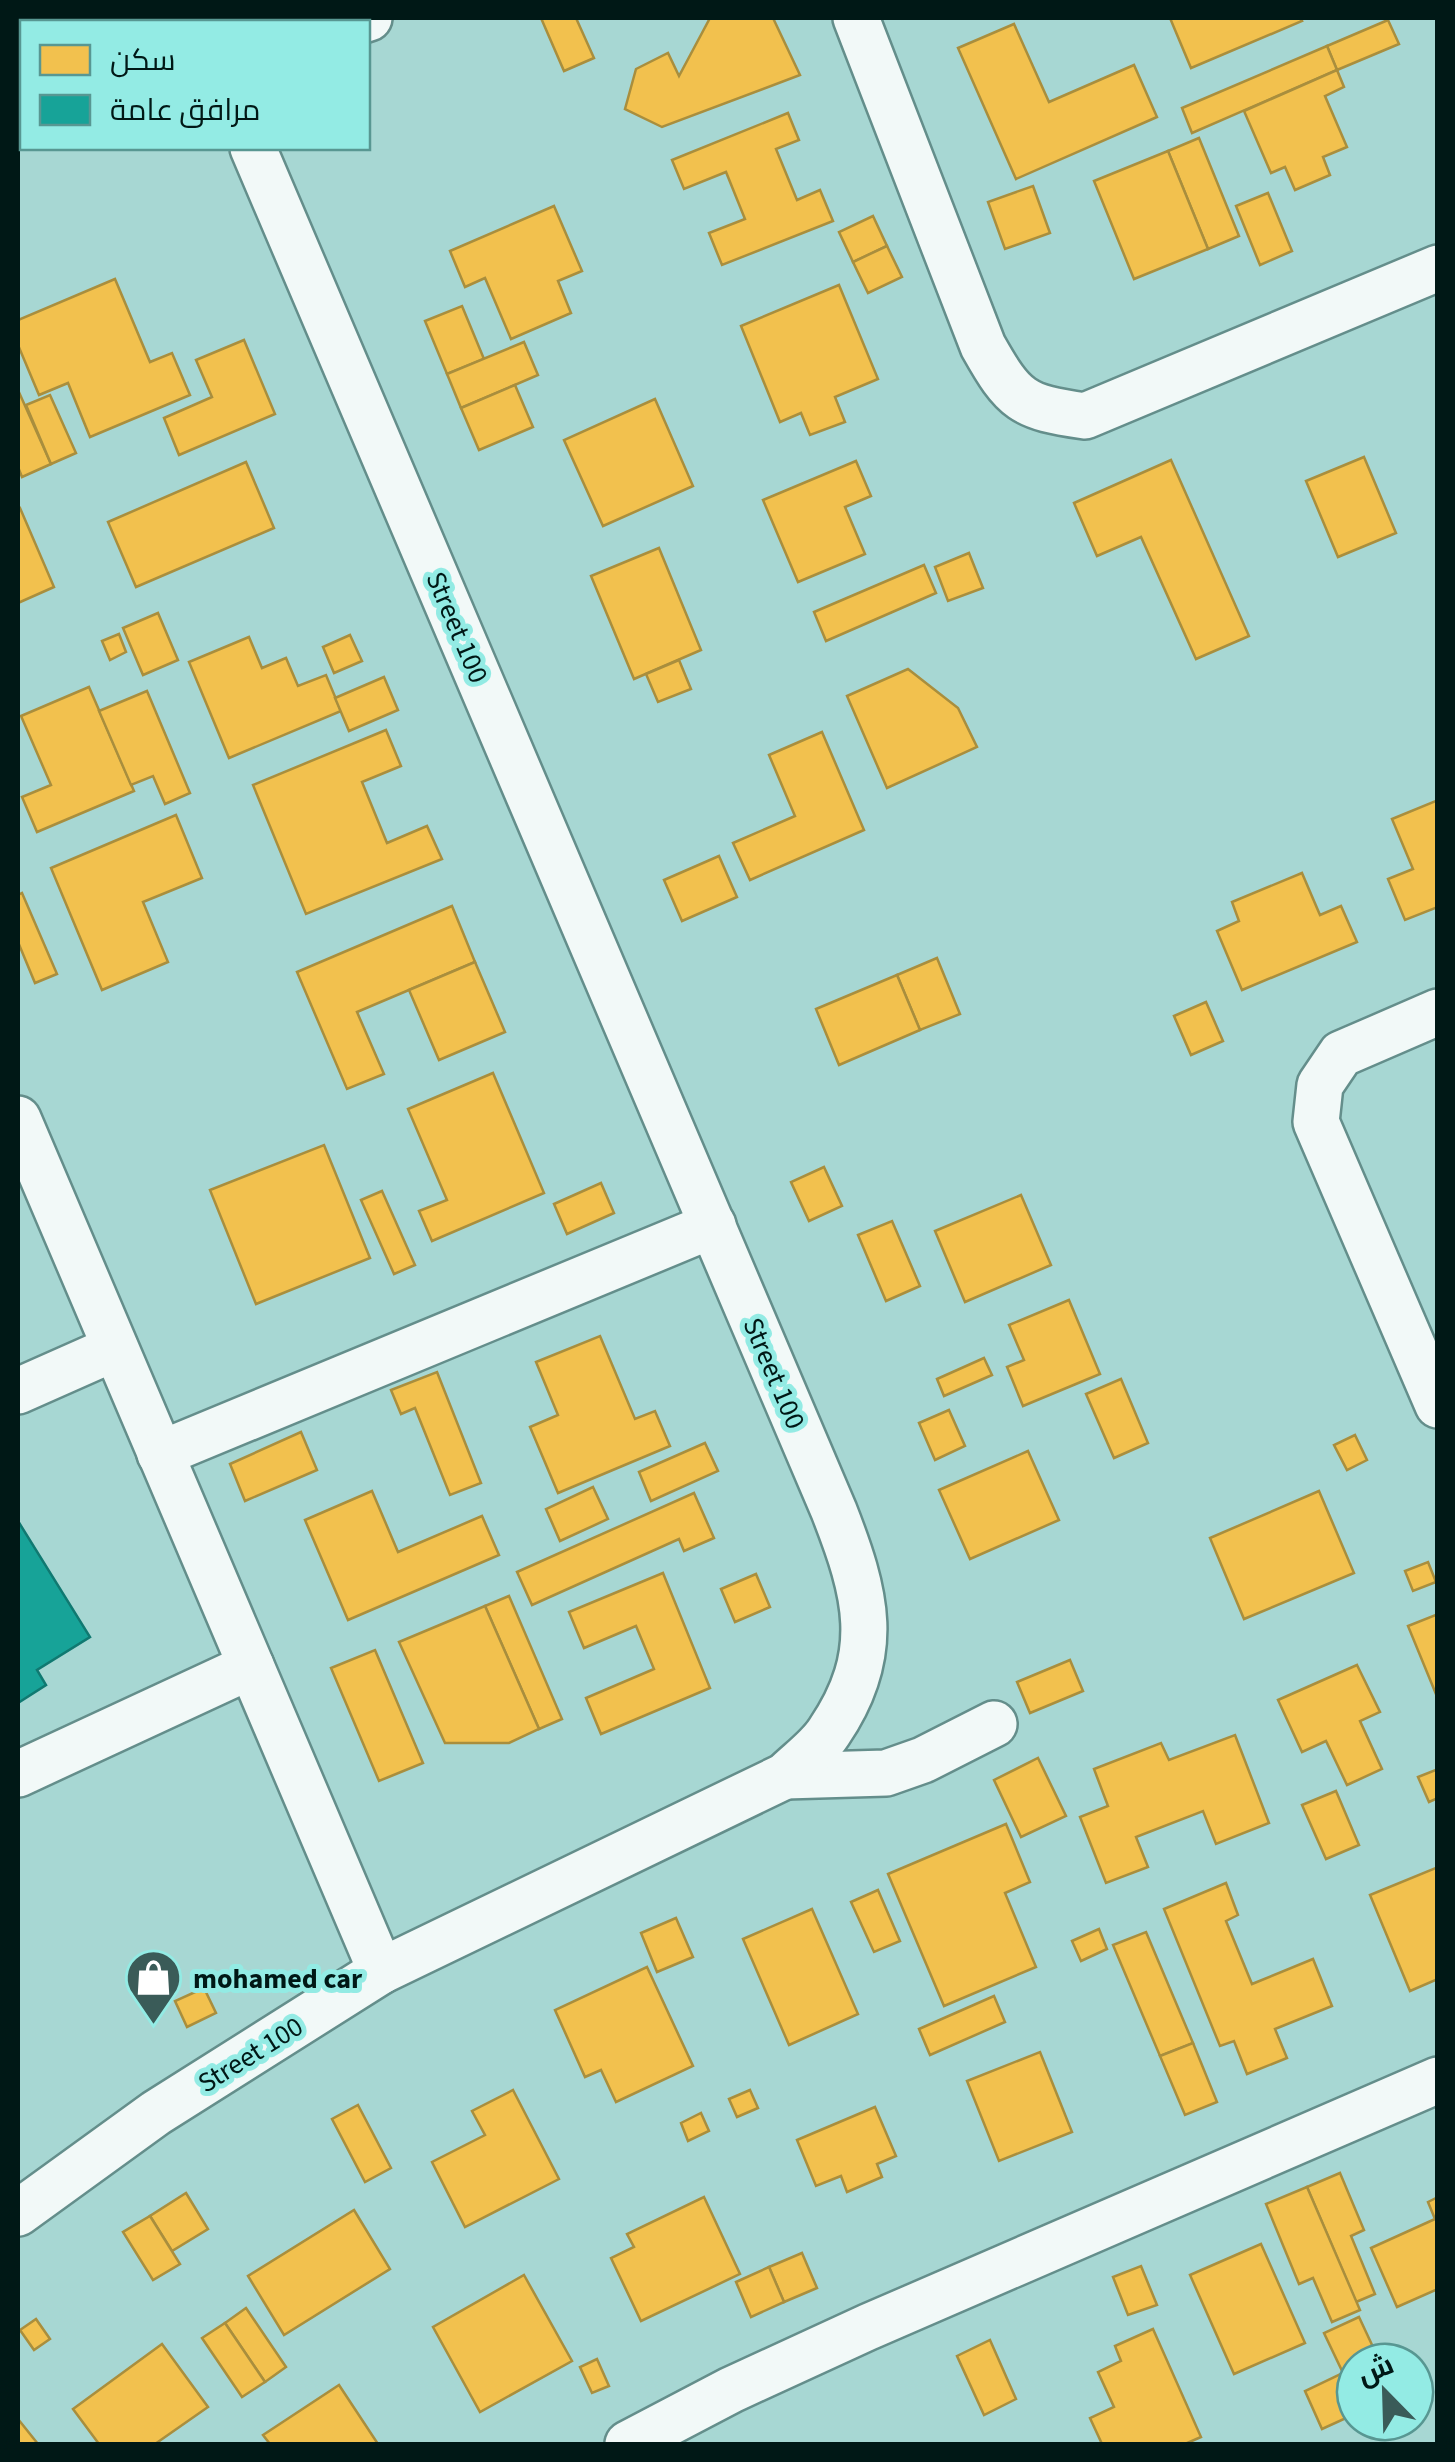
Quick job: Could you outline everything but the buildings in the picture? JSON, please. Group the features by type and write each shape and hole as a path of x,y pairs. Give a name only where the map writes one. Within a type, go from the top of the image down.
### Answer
{"street":[{"path":"856,18 983,346 1005,384 1038,410 1085,416 1438,268"},
{"name":"Street 100","path":"18,2212 156,2114 381,1971 784,1776 828,1734 856,1682 866,1623 854,1562 255,150"},
{"path":"1438,1012 1342,1054 1320,1085 1316,1122 1438,1406"},
{"path":"18,1119 381,1971"},
{"path":"160,1454 713,1226"},
{"path":"18,1391 115,1348"},
{"path":"18,1774 251,1666"},
{"path":"784,1776 886,1773 923,1760 994,1724"},
{"path":"628,2444 731,2390 851,2335 1438,2080"}],"place":[{"name":"mohamed car","path":"154,2027"}]}
